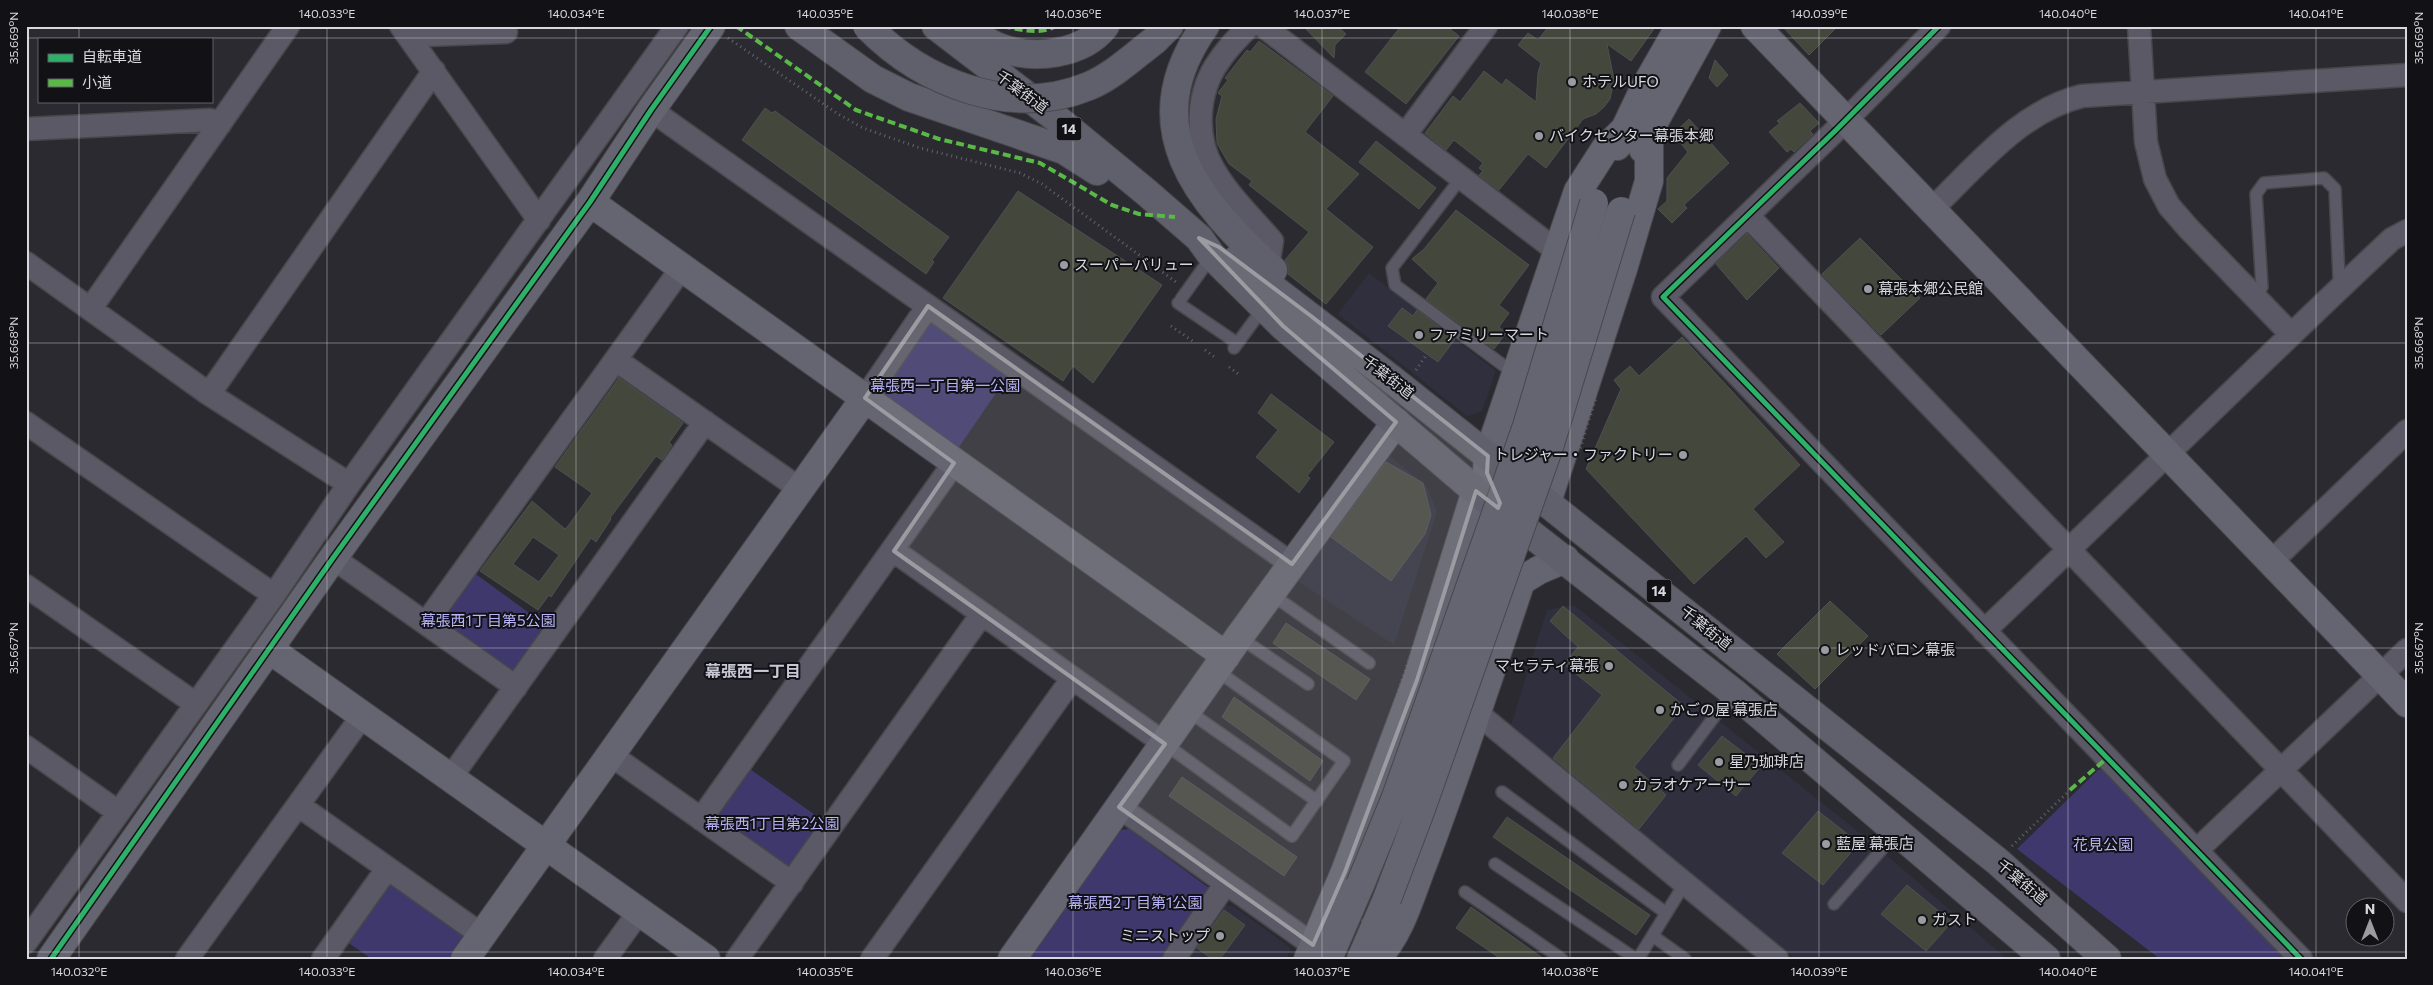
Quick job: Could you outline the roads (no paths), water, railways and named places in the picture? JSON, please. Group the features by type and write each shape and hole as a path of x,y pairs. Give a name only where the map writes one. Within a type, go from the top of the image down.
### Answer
{"highway":[{"path":"799,26 866,75 909,97 1064,150 1122,188 1146,192"},
{"path":"867,26 898,53 924,70 951,83 978,93 1035,99 1060,96 1090,86 1107,76 1162,33"},
{"name":"千葉街道","path":"936,26 1056,118 1146,192 1205,247 1283,326 1476,491 1733,692 2046,959"},
{"path":"964,26 1001,48 1040,53 1061,52 1084,45 1105,26"},
{"path":"1205,26 1187,52 1179,72 1174,100 1173,124 1178,149 1202,194 1228,226 1299,294 1311,316"},
{"name":"千葉街道","path":"1205,247 1219,247 1311,316 1547,502 1997,861 2107,959"}],"street":[{"path":"91,308 288,26"},
{"path":"26,942 34,913 118,812 274,596 348,484 677,26"},
{"path":"1249,26 1218,62 1209,79 1204,96 1201,133 1213,169 1240,205 1272,241 1268,266"},
{"path":"1263,26 1557,251"},
{"path":"1405,135 1486,26"},
{"path":"1361,959 1422,809 1550,444 1620,211 1645,87 1680,26"},
{"path":"1317,954 1360,886 1396,797 1527,426 1594,203 1637,130 1707,26"},
{"path":"1755,26 2407,703"},
{"path":"1939,26 1748,216 1663,297 2301,959"},
{"path":"2138,26 2148,157 2155,179 2169,206 2189,229 2290,334"},
{"path":"51,959 268,649 590,202 651,110 717,30"},
{"path":"407,35 506,32"},
{"path":"407,35 539,220"},
{"path":"209,394 434,71"},
{"path":"1931,210 2025,121 2049,106 2082,96 2407,75"},
{"path":"651,110 1292,564"},
{"path":"26,129 210,120 220,124"},
{"path":"1505,513 1487,473 1488,456 1557,251 1578,191 1605,149 1637,130"},
{"path":"1547,502 1623,269 1649,181 1637,130"},
{"path":"590,202 681,269 1227,655"},
{"path":"1748,216 2407,901"},
{"path":"1984,630 2343,284 2392,239 2407,231"},
{"path":"26,262 209,394 348,484"},
{"path":"426,624 681,269"},
{"path":"465,959 865,398 928,306"},
{"path":"616,360 800,489"},
{"path":"451,777 705,422"},
{"path":"1014,958 1270,594 1396,422"},
{"path":"26,423 274,596"},
{"path":"2271,562 2407,431"},
{"path":"701,819 894,551 954,463"},
{"path":"1317,954 1345,872 1417,680 1476,491"},
{"path":"894,551 1165,744"},
{"path":"333,558 516,687"},
{"path":"1376,959 1385,949 1406,908 1442,814 1521,580 1565,559"},
{"path":"26,586 196,704"},
{"path":"737,959 982,614"},
{"path":"268,649 706,959"},
{"path":"2196,850 2407,650"},
{"path":"872,959 1072,679"},
{"path":"1477,713 1777,959"},
{"path":"187,959 363,715"},
{"path":"26,748 118,812"},
{"path":"610,755 792,883"},
{"path":"298,805 482,934"},
{"path":"1119,808 1226,883 1317,954"},
{"path":"323,959 387,869"},
{"path":"1174,959 1226,883"},
{"path":"605,959 639,912"}],"lane":[{"path":"1462,178 1392,268 1395,285 1515,374"},
{"path":"2255,297 2262,288 2256,194 2264,183 2324,178 2335,189 2339,278 2343,284"},
{"path":"1205,247 1180,301 1236,346 1264,307"},
{"path":"1270,594 1370,663"},
{"path":"1227,655 1308,684"},
{"path":"1165,744 1292,836 1317,801 1344,761 1227,655"},
{"path":"1678,764 1733,692"},
{"path":"1188,711 1317,801"},
{"path":"1502,792 1666,913"},
{"path":"1834,904 1897,832"},
{"path":"1495,864 1637,959 1685,883"},
{"path":"1465,892 1562,959"},
{"path":"1653,936 1685,959"}],"place":[{"name":"ホテルUFO","path":"1572,82"},
{"name":"バイクセンター幕張本郷","path":"1539,136"},
{"name":"スーパーバリュー","path":"1064,265"},
{"name":"幕張本郷公民館","path":"1868,289"},
{"name":"ファミリーマート","path":"1419,335"},
{"name":"トレジャー・ファクトリー","path":"1683,455"},
{"name":"レッドバロン幕張","path":"1825,650"},
{"name":"マセラティ幕張","path":"1609,666"},
{"name":"かごの屋 幕張店","path":"1660,710"},
{"name":"星乃珈琲店","path":"1719,762"},
{"name":"カラオケアーサー","path":"1623,785"},
{"name":"藍屋 幕張店","path":"1826,844"},
{"name":"ガスト","path":"1922,920"},
{"name":"ミニストップ","path":"1220,936"}],"district":[{"name":"幕張西一丁目","path":"753,671"}],"park label":[{"name":"幕張西一丁目第一公園","path":"945,386"},
{"name":"幕張西1丁目第5公園","path":"488,621"},
{"name":"幕張西1丁目第2公園","path":"772,824"},
{"name":"花見公園","path":"2103,845"},
{"name":"幕張西2丁目第1公園","path":"1135,903"}]}
